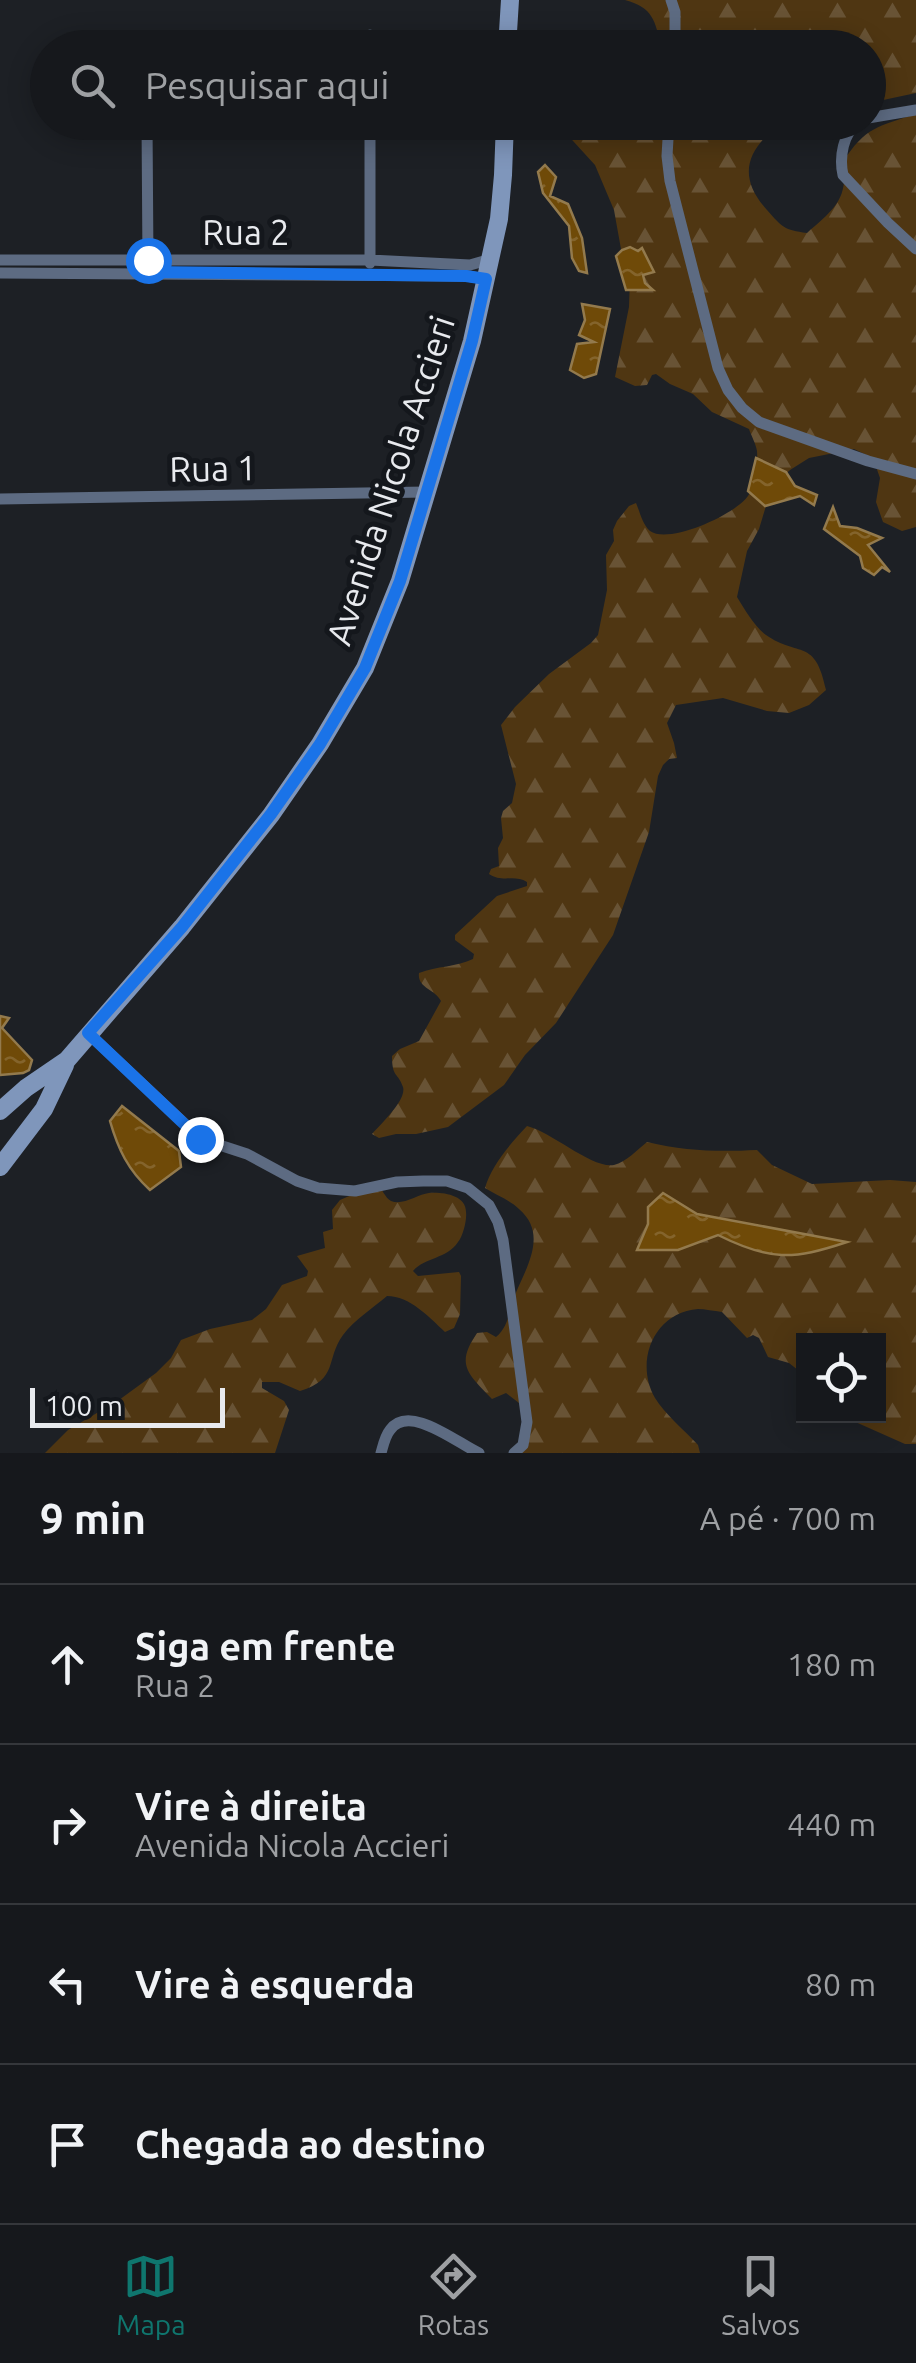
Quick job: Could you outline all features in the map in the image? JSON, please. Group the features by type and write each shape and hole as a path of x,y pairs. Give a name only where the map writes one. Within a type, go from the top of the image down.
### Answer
{"street":[{"path":"508,30 510,0"},
{"path":"670,0 676,30"},
{"path":"886,115 916,110"},
{"path":"147,140 148,266"},
{"path":"370,140 370,276"},
{"name":"Avenida Nicola Accieri","path":"4,1161 44,1109 67,1060 193,913 271,814 320,744 365,668 400,581 472,341 491,259 502,190 504,140"},
{"path":"668,140 670,182 718,368 728,390 759,422 916,474"},
{"path":"845,140 843,175 916,248"},
{"name":"Rua 2","path":"0,273 370,260 470,265 491,259"},
{"name":"Rua 2","path":"0,260 486,279"},
{"name":"Rua 1","path":"0,500 426,492"},
{"path":"88,1033 200,1139 248,1154 318,1188 345,1191 397,1182 447,1181 468,1188 489,1205 502,1240 527,1422 524,1445 514,1453"},
{"name":"Avenida Nicola Accieri","path":"0,1111 67,1060"},
{"path":"1,1136 6,1144 4,1161"},
{"path":"381,1453 391,1427 400,1421 415,1420 479,1453"}],"green space":[{"path":"625,0 916,0 916,93 886,99 886,30 657,30 642,7"},
{"path":"916,114 916,527 902,531 883,522 876,502 880,478 873,458 854,449 809,458 772,486 759,529 747,551 737,597 766,635 811,655 822,673 826,690 809,705 789,713 723,698 676,705 667,723 677,758 669,759 658,776 649,832 613,935 556,1023 525,1055 504,1085 448,1127 379,1138 372,1134 392,1112 403,1092 392,1056 419,1041 441,1001 421,982 419,973 473,959 474,954 455,940 455,935 497,896 527,886 522,880 489,874 499,866 501,818 512,803 516,784 501,725 549,674 598,635 607,590 606,555 614,541 617,521 636,503 650,531 672,534 702,526 741,503 756,475 757,451 749,429 712,412 693,394 656,374 647,385 635,386 615,377 629,307 630,279 614,210 595,165 572,140 763,140 750,163 751,186 780,224 807,233 837,203 844,186 843,162 858,141 886,140 886,124"},
{"path":"527,1126 605,1165 623,1161 647,1142 701,1150 757,1150 772,1165 812,1184 916,1182 916,1444 905,1444 858,1423 886,1423 886,1333 796,1333 796,1368 768,1357 759,1338 747,1338 722,1312 698,1309 683,1312 660,1329 652,1341 647,1369 655,1398 698,1445 700,1453 520,1453 523,1417 519,1403 506,1393 492,1399 471,1376 466,1361 477,1333 487,1332 496,1337 504,1328 534,1240 528,1219 519,1209 485,1188 508,1147"},
{"path":"377,1184 391,1201 441,1193 458,1198 465,1206 465,1223 458,1242 413,1271 418,1276 459,1272 460,1314 454,1328 445,1332 411,1303 387,1296 343,1335 321,1381 300,1391 279,1382 262,1382 262,1388 284,1401 289,1410 275,1453 45,1453 68,1430 156,1373 181,1340 252,1320 266,1309 282,1285 307,1276 308,1271 297,1256 325,1248 323,1232 333,1229 332,1210 340,1200"}],"water":[{"path":"545,165 556,177 550,196 568,204 582,238 587,273 579,271 572,258 569,226 543,193 538,172"},
{"path":"630,247 638,251 642,248 654,272 643,275 645,283 653,290 626,290 616,256"},
{"path":"582,304 610,309 596,374 584,378 570,370 577,344 594,342 579,335 585,320"},
{"path":"756,458 786,472 795,486 817,495 814,505 800,496 765,506 748,491"},
{"path":"833,507 840,526 882,538 868,545 890,572 882,567 874,575 863,568 860,556 824,529"},
{"path":"0,1016 9,1018 2,1028 32,1060 29,1070 23,1073 0,1075"},
{"path":"122,1106 179,1151 181,1167 150,1190 130,1167 113,1131 110,1121"},
{"path":"663,1193 697,1214 847,1242 782,1255 752,1250 718,1235 678,1250 637,1250 648,1224 648,1207"}],"route":[{"path":"148,260 148,272 486,279 436,466 400,581 365,668 320,744 271,814 182,927 88,1033 200,1139"}]}
